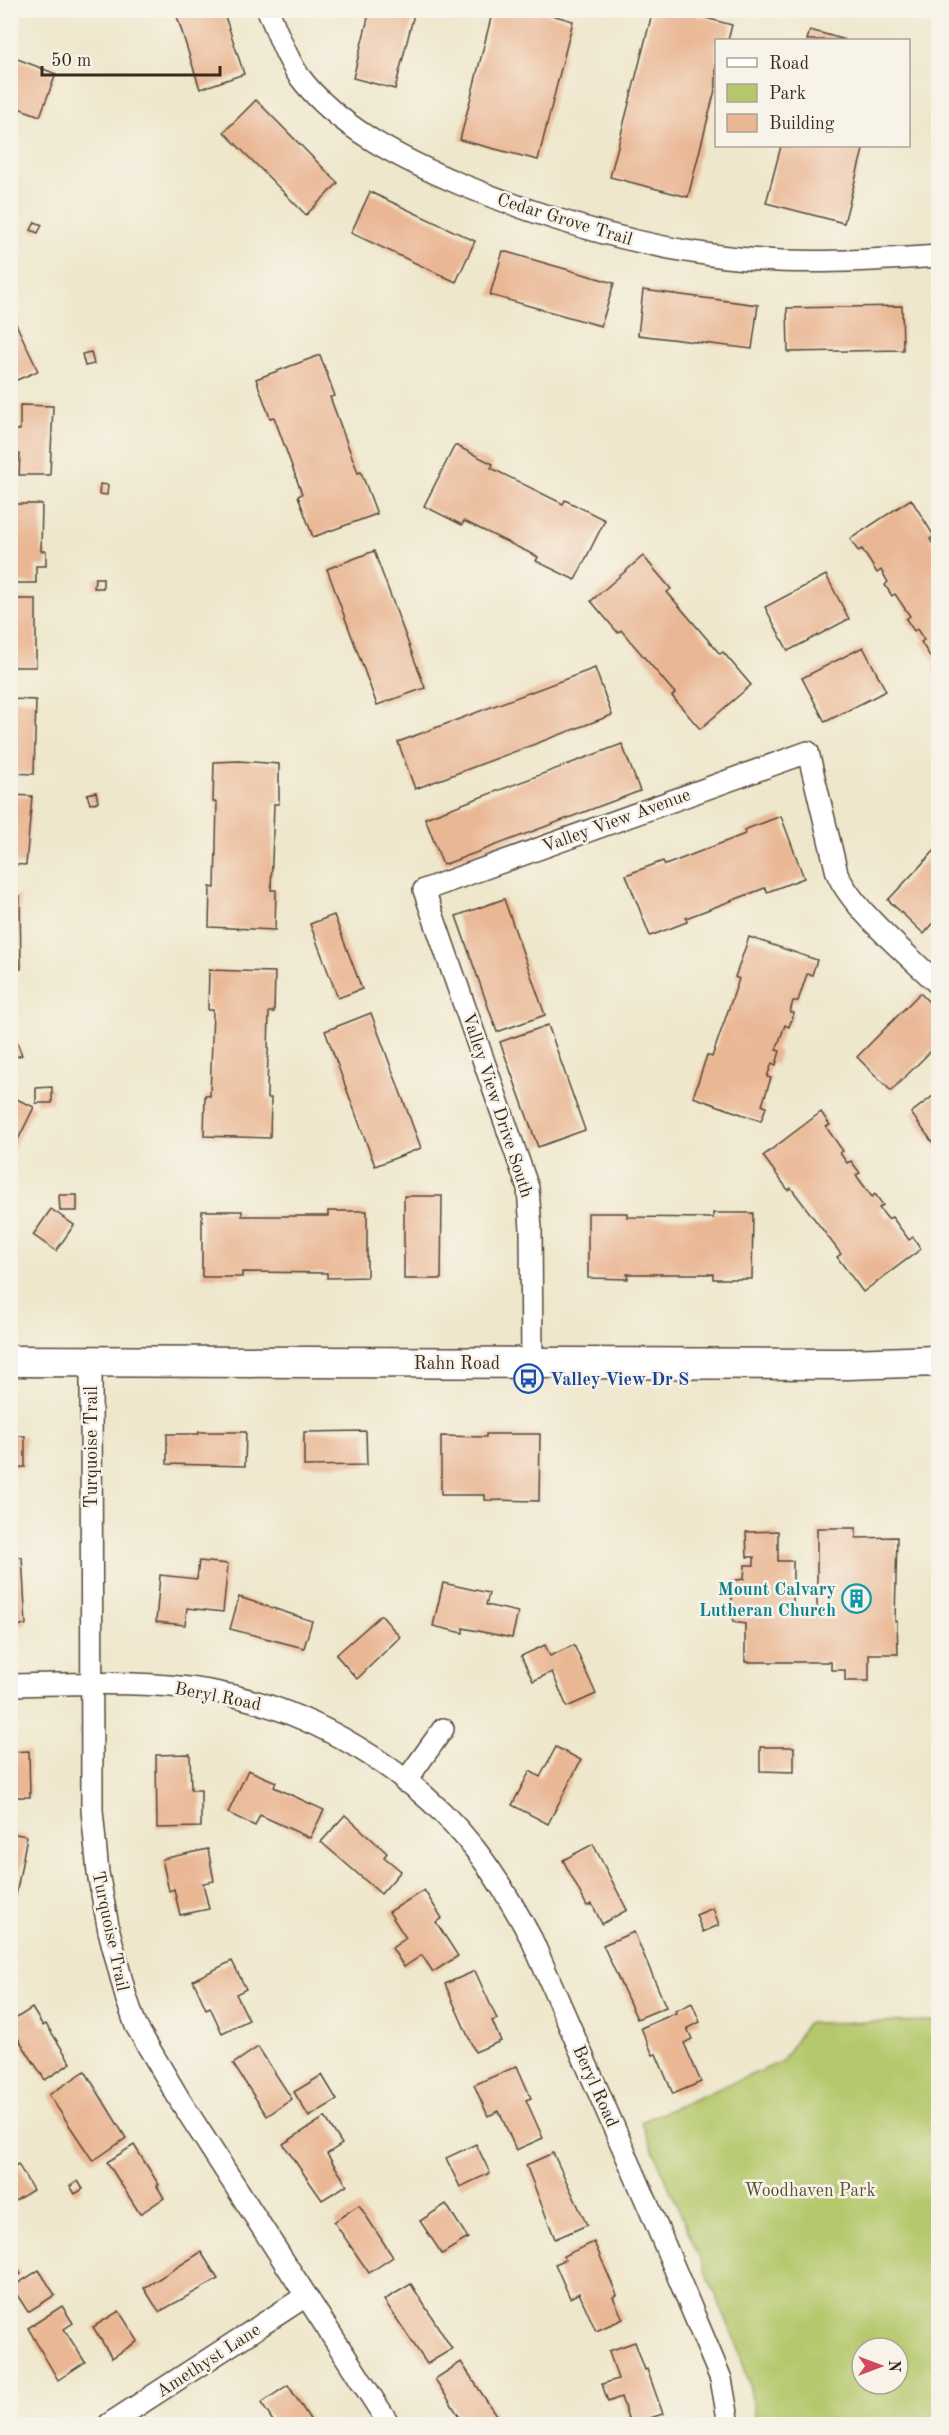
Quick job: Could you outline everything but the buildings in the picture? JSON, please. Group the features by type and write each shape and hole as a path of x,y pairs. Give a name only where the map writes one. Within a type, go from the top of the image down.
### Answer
{"street":[{"name":"Cedar Grove Trail","path":"268,10 280,40 299,76 324,102 358,131 416,165 517,207 611,236 713,255 758,260 858,260 939,256"},
{"name":"Valley View Avenue","path":"423,891 808,752 837,873 842,885 861,909 939,984"},
{"name":"Valley View Drive South","path":"423,891 528,1188 531,1229 532,1362"},
{"name":"Rahn Road","path":"10,1361 856,1364 939,1361"},
{"name":"Turquoise Trail","path":"91,1362 91,1776 94,1844 108,1931 126,1997 140,2033 181,2102 389,2424"},
{"name":"Beryl Road","path":"10,1685 169,1686 208,1691 264,1705 310,1722 339,1737 379,1762 441,1812 473,1847 512,1903 532,1940 721,2379 729,2424"},
{"path":"405,1782 443,1729"},
{"name":"Amethyst Lane","path":"109,2424 306,2296"}],"green space":[{"name":"Woodhaven Park","path":"938,2021 938,2424 756,2424 749,2383 738,2347 641,2122 781,2062 807,2023"}],"place":[{"name":"Valley View Dr S","path":"529,1379"},
{"name":"Mount Calvary Lutheran Church","path":"857,1599"}]}
